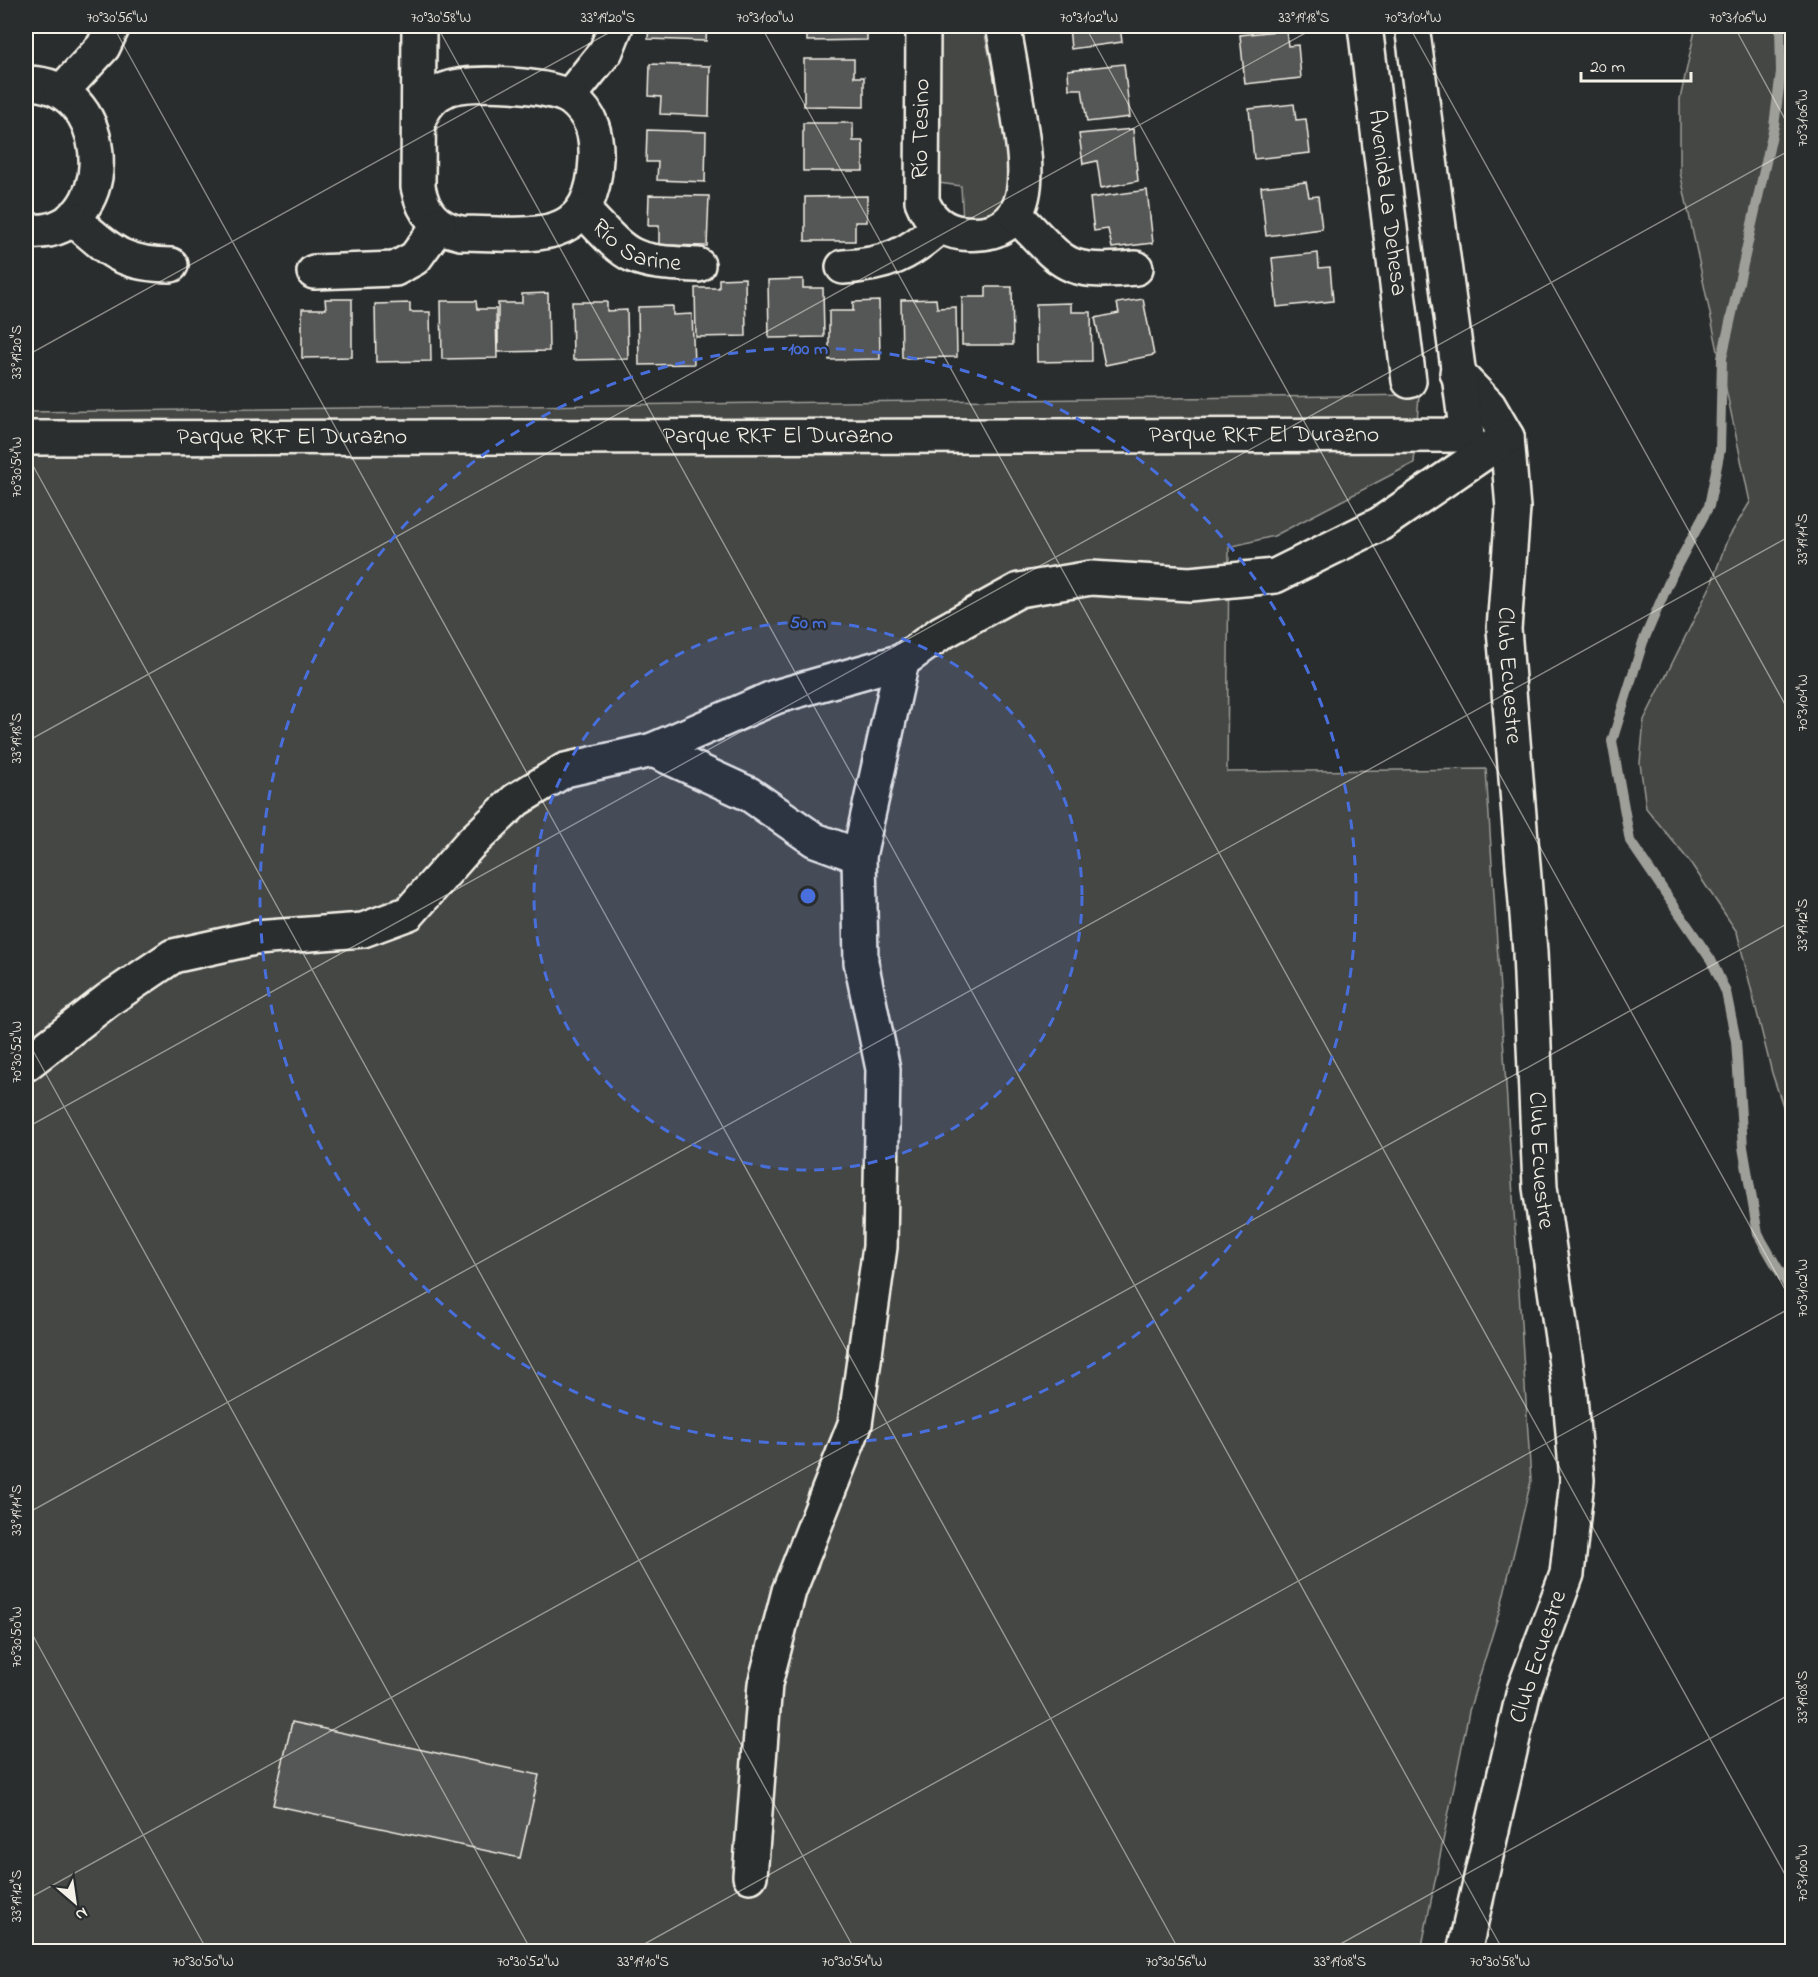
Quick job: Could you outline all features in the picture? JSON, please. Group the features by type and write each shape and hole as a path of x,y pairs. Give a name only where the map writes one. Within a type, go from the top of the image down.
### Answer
{"street":[{"path":"62,91 103,48 113,26"},
{"path":"569,97 606,51 616,26"},
{"name":"Río Tesino","path":"923,26 921,190 926,210 940,226"},
{"path":"843,267 872,266 890,261 909,251 940,226 961,233 982,232 1004,224 1016,214 1026,188 1026,157 1003,26"},
{"name":"Avenida La Dehesa","path":"1365,26 1409,381"},
{"name":"Avenida La Dehesa","path":"1412,26 1457,373"},
{"path":"419,36 436,71 460,85"},
{"path":"314,272 395,269 415,258 439,225 430,217 420,195 419,36"},
{"path":"26,83 46,84 62,91 84,112 94,138 95,179 90,194 72,218 48,231 26,231"},
{"name":"Río Sarine","path":"419,118 433,98 460,85 541,87 569,97 588,117 597,141 592,195 584,211 560,229 545,233 461,233 439,225"},
{"name":"Río Sarine","path":"584,211 619,248 632,257 651,262 698,265"},
{"path":"1016,214 1058,257 1074,268 1098,272 1136,268"},
{"path":"72,218 114,254 144,265 171,265"},
{"name":"Club Ecuestre","path":"1457,373 1489,406 1507,437 1513,508 1504,629 1530,952 1540,1187 1569,1385 1577,1480 1567,1574 1524,1690 1464,1952"},
{"name":"Parque RKF El Durazno","path":"26,438 1467,435 1457,373"},
{"path":"26,1064 108,999 173,956 255,938 363,930 409,913 469,845 516,800 565,770 653,750 775,697 902,661 941,633 1019,590 1091,578 1190,584 1275,576 1380,524 1507,437"},
{"path":"750,1876 765,1684 789,1591 855,1424 880,1247 883,1069 861,963 859,856 902,661"},
{"path":"653,750 749,794 815,840 859,856"}],"shaded area":[{"path":"936,26 983,26 1015,174 1010,199 999,210 981,219 963,221 961,186 931,182"},
{"path":"1696,26 1792,26 1792,1133 1772,1073 1737,932 1690,862 1646,808 1640,763 1644,720 1711,585 1727,540 1750,502 1680,172 1680,99"},
{"path":"1419,395 1414,463 1274,536 1229,547 1227,772 1486,769 1531,1481 1501,1606 1469,1711 1421,1951 26,1951 26,412"}],"building":[{"path":"649,26 707,26 706,41 648,39"},
{"path":"807,26 867,26 867,40 807,41"},
{"path":"1069,26 1120,26 1122,42 1071,49"},
{"path":"1286,30 1288,46 1298,45 1301,78 1245,84 1240,35"},
{"path":"804,59 854,59 854,77 864,77 864,107 804,106"},
{"path":"650,64 710,66 709,116 660,114 661,97 649,96"},
{"path":"1124,64 1130,117 1087,122 1082,89 1069,89 1068,70"},
{"path":"1294,104 1296,120 1306,119 1310,153 1254,159 1249,109"},
{"path":"803,123 853,123 853,141 863,141 863,171 803,171"},
{"path":"1133,129 1138,181 1101,188 1097,161 1083,164 1079,134"},
{"path":"647,130 706,132 705,182 657,180 658,162 646,162"},
{"path":"1306,182 1309,197 1318,196 1322,229 1266,236 1261,187"},
{"path":"1147,190 1153,243 1112,248 1108,229 1094,231 1090,198"},
{"path":"649,195 709,196 707,246 659,245 659,226 648,226"},
{"path":"867,196 867,222 855,222 855,241 805,241 805,197"},
{"path":"1318,253 1319,268 1330,267 1333,301 1277,307 1272,258"},
{"path":"745,278 746,336 696,337 695,288 719,288 719,279"},
{"path":"803,279 803,288 823,288 824,337 769,338 768,280"},
{"path":"986,287 1012,287 1013,345 962,345 962,297 986,297"},
{"path":"548,293 549,351 498,352 498,303 522,303 522,294"},
{"path":"325,299 352,299 352,357 302,358 302,309 326,309"},
{"path":"936,299 937,308 956,307 957,357 902,358 901,300"},
{"path":"1143,299 1154,355 1105,365 1095,318 1119,313 1117,303"},
{"path":"441,301 476,301 477,309 496,309 497,358 442,359"},
{"path":"879,301 880,359 829,360 829,311 853,311 853,302"},
{"path":"572,302 607,302 607,311 627,310 628,359 573,360"},
{"path":"410,303 410,312 430,312 431,361 376,362 375,304"},
{"path":"1071,303 1071,312 1091,312 1092,361 1037,362 1036,304"},
{"path":"673,306 673,315 692,314 694,364 639,365 638,307"},
{"path":"292,1722 539,1775 520,1858 273,1805"}],"waterway":[{"path":"1780,26 1781,72 1774,126 1722,358 1720,450 1709,506 1672,575 1643,642 1612,741 1630,841 1711,960 1726,992 1736,1041 1743,1147 1758,1234 1792,1293"}]}
